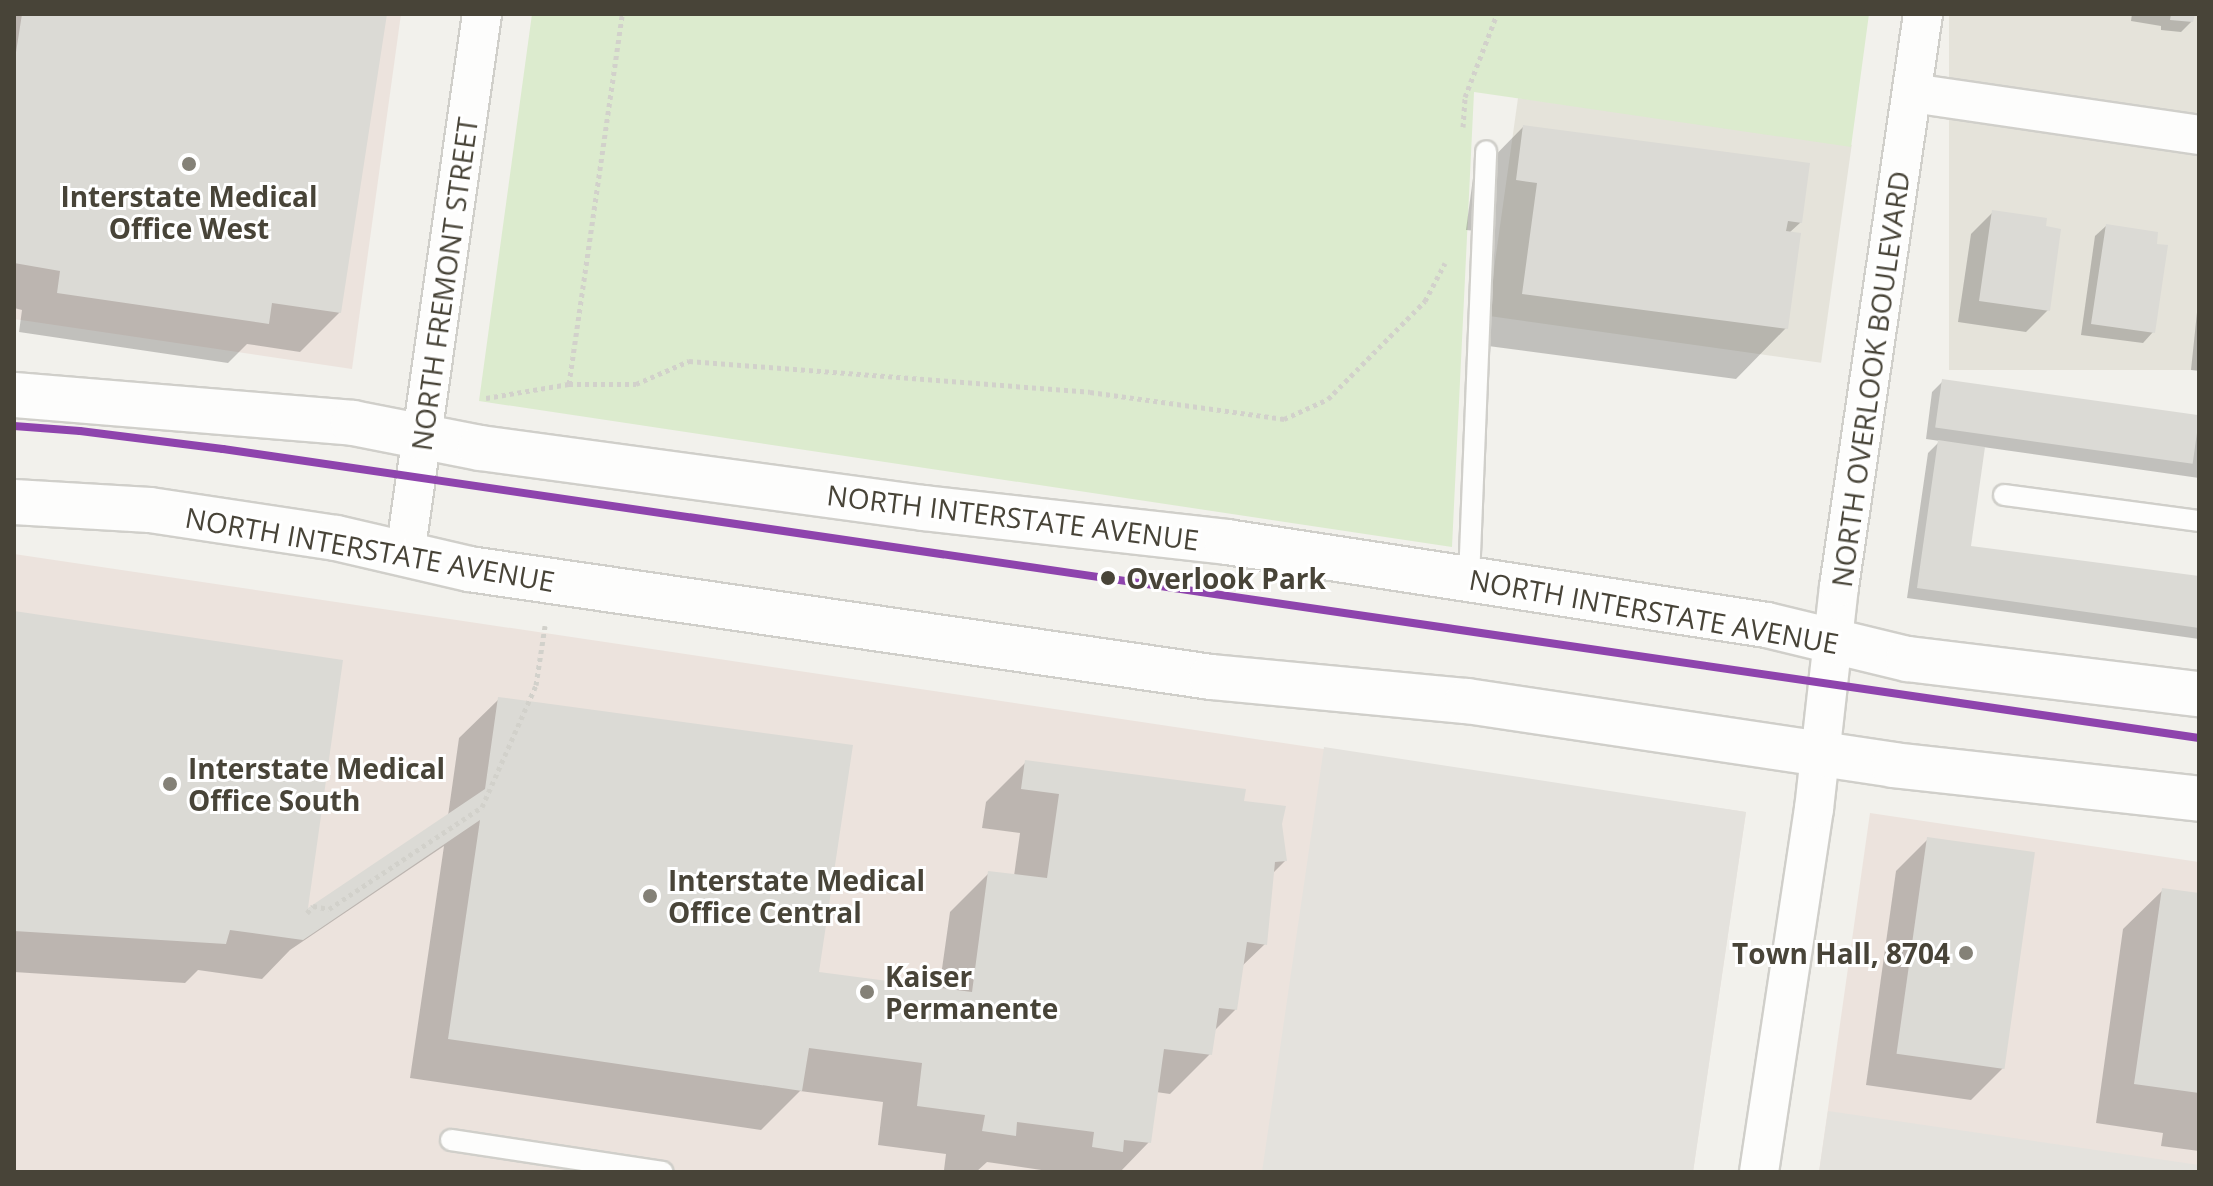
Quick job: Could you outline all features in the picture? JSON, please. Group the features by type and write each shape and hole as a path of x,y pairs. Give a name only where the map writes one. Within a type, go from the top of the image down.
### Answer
{"street":[{"name":"NORTH FREMONT STREET","path":"405,554 482,14"},
{"name":"NORTH OVERLOOK BOULEVARD","path":"1759,1172 1923,14"},
{"path":"1912,93 2199,135"},
{"name":"NORTH INTERSTATE AVENUE","path":"14,395 353,423 480,448 909,506 1227,542 1767,625 1908,659 2199,694"},
{"name":"NORTH INTERSTATE AVENUE","path":"14,502 150,510 336,538 469,569 1211,677 1467,701 1820,754 2199,799"}],"lane":[{"path":"1469,579 1486,151"},
{"path":"2004,495 2199,521"},
{"path":"451,1140 663,1172"}],"path":[{"path":"569,384 622,14"},
{"path":"1463,129 1465,97 1497,14"},
{"path":"486,398 569,384 636,384 689,361 1090,392 1284,419 1328,399 1425,301 1448,259"},
{"path":"307,913 313,906 329,909 482,807 536,685 551,581"}],"shaded area":[{"name":"Interstate Medical Office West","path":"14,14 401,14 352,369 14,319"},
{"path":"1949,14 2199,14 2199,370 1949,370"},
{"path":"1518,98 1852,145 1821,363 1487,316"},
{"name":"Kaiser Permanente","path":"14,554 1746,812 1693,1172 14,1172"},
{"path":"1324,747 1746,812 1693,1172 1262,1172"},
{"path":"1870,813 2199,862 2199,1172 1819,1172"},
{"path":"1828,1111 2199,1165 2199,1172 1819,1172"}],"green space":[{"name":"Overlook Park","path":"532,14 1869,14 1851,147 1474,92 1452,547 479,401"}],"building":[{"name":"Interstate Medical Office West","path":"22,14 387,14 341,313 272,303 269,324 57,293 60,271 14,263 14,65"},
{"path":"2171,14 2195,14 2193,22 2170,20"},
{"path":"1523,125 1810,163 1802,223 1788,221 1786,231 1801,233 1788,329 1522,294 1537,183 1516,180"},
{"path":"1992,210 2047,218 2046,226 2061,229 2050,311 1979,301"},
{"path":"2106,224 2158,232 2157,244 2168,245 2155,333 2091,324"},
{"path":"1942,379 2199,415 2193,464 1935,428"},
{"path":"1938,440 1985,447 1971,546 2199,576 2199,628 1917,588"},
{"path":"14,611 343,660 308,908 485,789 498,697 853,745 819,972 972,992 988,871 1047,878 1059,794 1021,789 1025,760 1246,789 1244,801 1286,806 1282,824 1287,861 1275,862 1267,945 1247,942 1237,1010 1219,1008 1212,1055 1164,1049 1151,1143 1124,1140 1123,1152 1092,1147 1094,1132 1017,1122 1016,1136 982,1131 985,1115 917,1106 922,1063 809,1048 802,1091 448,1039 480,820 303,940 230,930 226,944 14,931"},
{"name":"Town Hall, 8704","path":"1927,837 2035,852 2004,1069 1897,1054"},
{"path":"2162,888 2199,893 2199,1093 2134,1084"}],"transit line":[{"path":"14,426 223,449 2199,738"}],"place":[{"name":"Interstate Medical Office West","path":"189,164"},
{"name":"Overlook Park","path":"1108,578"},
{"name":"Interstate Medical Office South","path":"170,784"},
{"name":"Interstate Medical Office Central","path":"650,896"},
{"name":"Town Hall, 8704","path":"1966,953"},
{"name":"Kaiser Permanente","path":"867,992"}]}
